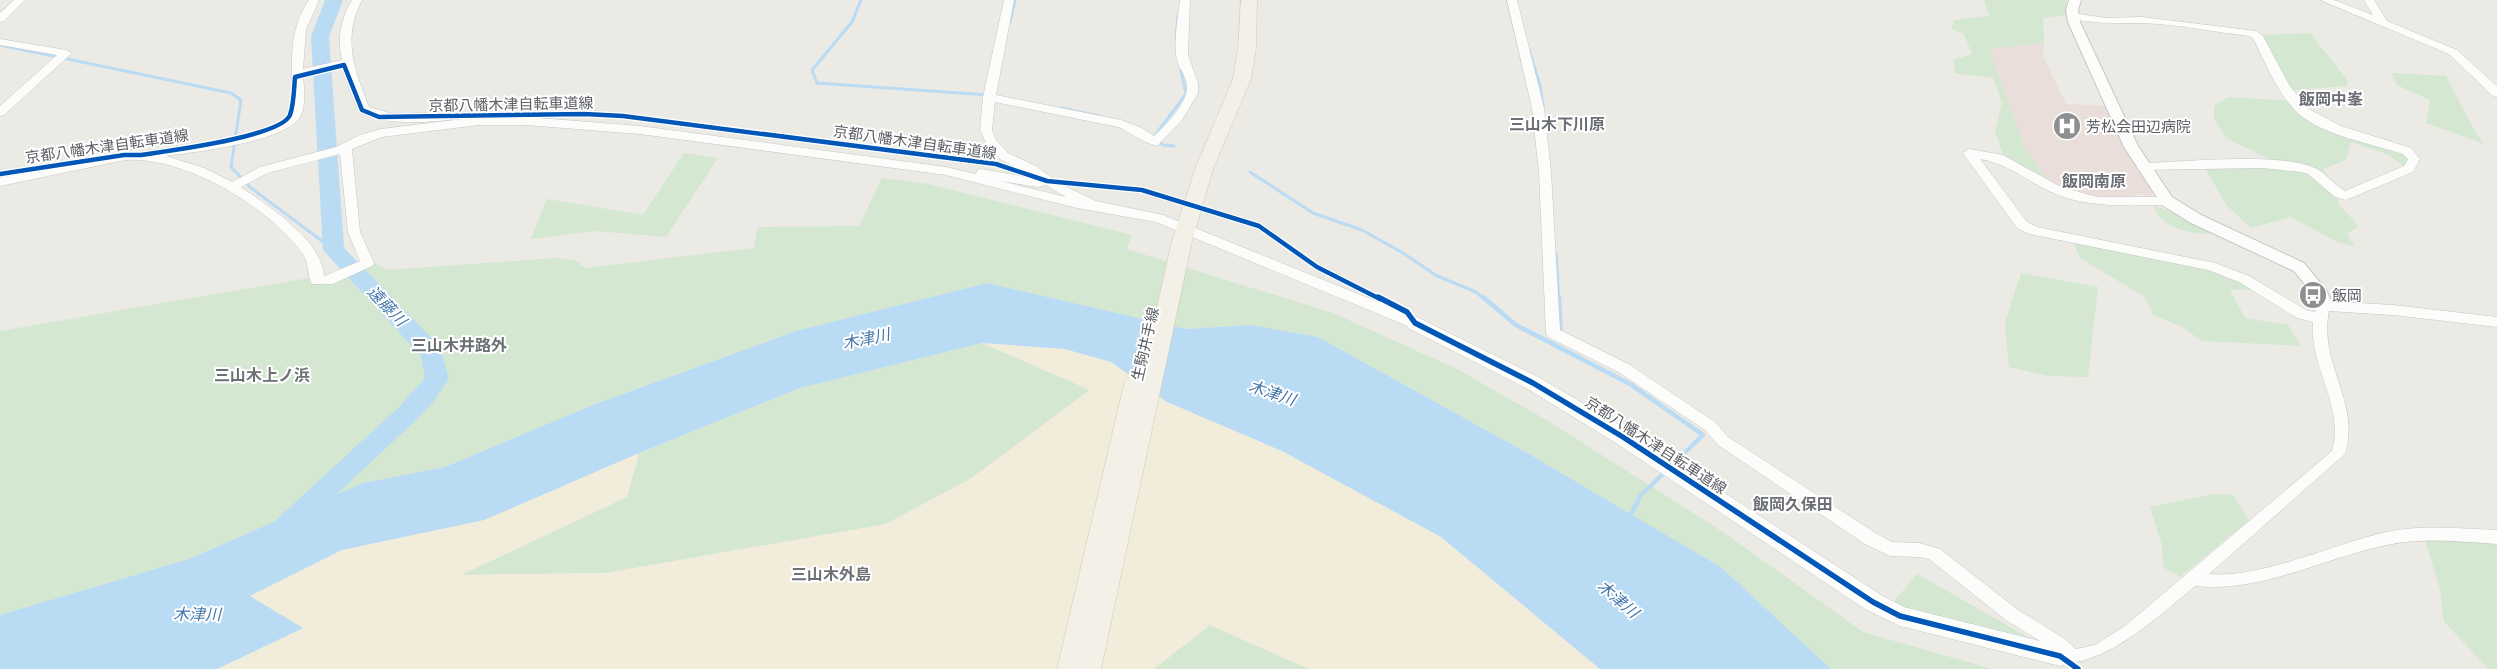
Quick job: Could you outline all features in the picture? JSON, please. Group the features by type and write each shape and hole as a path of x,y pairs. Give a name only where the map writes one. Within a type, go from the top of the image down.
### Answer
{"main road":[{"name":"生駒井手線","path":"1070,669 1177,233 1242,79 1249,0"},
{"name":"生駒井手線","path":"1088,669 1177,233"},
{"name":"京都八幡木津自転車道線","path":"1415,323 1533,384 1623,437 1873,602 1900,616 2067,657"}],"street":[{"path":"0,19 20,0"},
{"path":"0,182 103,161 232,141 280,129 288,124 294,116 302,73 299,34 314,0"},
{"path":"357,0 346,26 343,42 343,63 364,109 370,113 391,117 457,116 479,121"},
{"path":"1009,0 989,97 986,130 991,142 1004,156 1032,169 1056,187 1093,205"},
{"path":"989,97 1122,124 1138,131 1154,142 1164,136 1190,98 1193,88 1191,76 1183,61 1182,41 1185,0"},
{"path":"1512,0 1538,108 1545,172 1553,333 1625,369 1710,426 1723,441 1871,539 1890,549 1918,550 1934,554 2012,615 2056,642 2067,657 2094,654 2131,631 2338,454 2343,431 2322,356 2320,312 2323,300 2307,275 2299,267 2196,219 2167,201 2131,147 2073,16 2075,0"},
{"path":"2325,0 2452,52 2478,73 2497,92"},
{"path":"2369,0 2382,22"},
{"path":"2073,16 2103,22 2127,23 2142,20 2252,32 2257,36 2292,98 2306,114 2323,123 2406,151 2414,160 2409,169 2346,196 2339,194 2312,171 2302,168 2262,164 2143,167"},
{"path":"0,42 66,53 0,112"},
{"path":"302,73 343,63"},
{"path":"230,188 264,170 346,148 364,138 381,133 479,121 526,121 640,130 946,171 996,174 1038,182 1047,181"},
{"path":"141,155 175,162 210,173 230,188 254,201 290,231 310,254 318,274 317,281 328,281 367,263 354,232 346,148"},
{"path":"2167,201 2085,198 2055,189 1999,158 1969,153 2022,226 2034,231 2210,266 2244,278 2302,314 2384,310 2497,322"},
{"path":"946,171 1077,204 1093,205 1159,218 1177,233 1415,323"},
{"path":"2191,579 2214,582 2255,575 2388,538 2411,535 2497,537"}],"shaded area":[{"name":"芳松会田辺病院","path":"2044,43 2043,56 2066,104 2107,106 2125,146 2153,193 2150,196 2139,194 2131,197 2099,198 2081,195 2048,182 2024,146 1989,49"}],"green space":[{"path":"1984,0 2066,0 2066,15 2043,18 2044,43 1989,49 2024,146 2048,182 2005,159 1995,132 2002,103 1993,78 1955,73 1953,60 1972,54 1964,34 1952,29 1954,20 1989,16"},
{"path":"2310,33 2348,81 2346,86 2293,90 2260,35"},
{"path":"2392,73 2446,76 2474,130 2484,144 2426,123 2430,100 2397,85"},
{"path":"2228,97 2290,101 2309,119 2403,153 2408,159 2406,168 2389,155 2351,142 2346,160 2323,169 2333,184 2312,167 2276,162 2226,138 2214,119 2214,106"},
{"path":"684,153 718,158 666,237 596,231 531,239 547,199 643,215"},
{"path":"2259,167 2309,173 2338,197 2338,204 2357,224 2358,227 2347,234 2355,247 2335,241 2291,217 2251,228 2227,206 2205,168"},
{"path":"882,178 928,184 1132,235 1126,249 1333,313 1457,369 1548,421 1723,532 1863,632 1992,669 1831,669 1722,568 1529,454 1318,337 1251,325 1186,329 987,283 796,331 593,405 445,467 363,483 189,559 0,615 0,331 309,278 310,284 331,285 375,262 386,270 557,258 576,261 585,268 754,248 758,227 859,226"},
{"path":"2154,205 2208,228 2210,234 2185,231 2169,224 2157,213"},
{"path":"2073,241 2225,274 2257,290 2230,290 2245,318 2288,325 2301,346 2202,341 2182,327 2153,315 2145,297 2080,258"},
{"path":"2021,273 2098,287 2088,377 2048,376 2009,367 2005,323"},
{"path":"982,343 1090,390 970,479 886,524 606,573 460,575 627,497 639,453 800,388"},
{"path":"2214,494 2232,494 2249,520 2180,577 2163,567 2162,546 2150,507"},
{"path":"2425,540 2497,541 2497,669 2489,669 2444,622 2440,589"},
{"path":"1917,574 2047,648 1891,605"},
{"path":"1210,625 1309,669 1154,669"}],"sand":[{"path":"982,343 1065,349 1111,362 1167,402 1282,451 1441,537 1600,669 1309,669 1210,625 1154,669 217,669 303,629 249,596 342,550 484,520 639,453 627,497 461,575 606,573 886,524 970,479 1090,390"}],"water":[{"name":"木津川","path":"987,283 1186,329 1251,325 1318,337 1529,454 1722,568 1831,669 1600,669 1441,537 1282,451 1167,402 1111,362 1065,349 982,343 800,388 639,453 484,520 342,550 250,596 303,628 217,669 0,669 0,615 189,559 363,483 445,467 593,405 796,331"}],"waterway":[{"name":"遠藤川","path":"283,529 408,413 425,396 437,379 432,353 334,250 320,37 334,0"},
{"path":"812,70 852,22 861,0"},
{"path":"1010,22 1015,0"},
{"path":"1176,38 1178,16"},
{"path":"0,45 231,93 241,100 231,167 250,187 334,250"},
{"path":"1529,50 1540,85 1543,107"},
{"path":"812,70 817,83 988,95"},
{"path":"1153,138 1186,94 1181,70"},
{"path":"1061,108 1099,116"},
{"path":"1157,141 1163,145 1174,146"},
{"path":"1250,172 1313,213 1362,230 1403,253 1437,276 1476,292 1484,299"},
{"path":"1556,253 1559,299"},
{"path":"1483,297 1516,325 1630,384 1703,435 1673,464"},
{"path":"1559,297 1561,336"},
{"path":"1629,518 1641,495 1666,471"}],"cycle path":[{"path":"0,174 124,155 141,155 245,137 279,127 290,116 295,77 344,65 362,110 379,117 584,114 623,116 996,164 1047,181 1142,190 1259,226 1317,267 1407,312 1415,323 1533,383 1623,437 1873,602 1900,616 2060,656 2078,669"}],"place":[{"name":"芳松会田辺病院","path":"2067,126"},
{"name":"飯岡","path":"2313,295"}],"district":[{"name":"飯岡中峯","path":"2331,99"},
{"name":"三山木下川原","path":"1557,124"},
{"name":"飯岡南原","path":"2094,181"},
{"name":"三山木井路外","path":"459,345"},
{"name":"三山木上ノ浜","path":"262,375"},
{"name":"飯岡久保田","path":"1793,504"},
{"name":"三山木外島","path":"831,574"}]}
